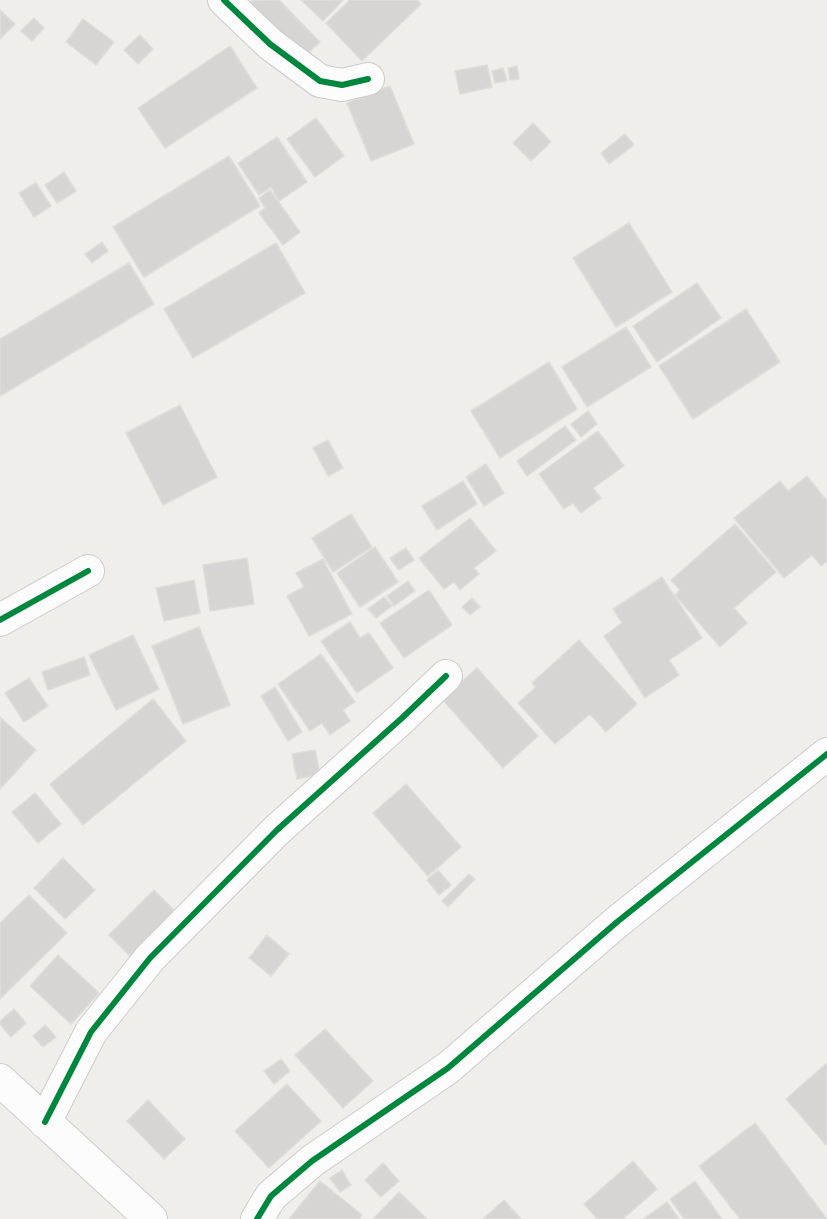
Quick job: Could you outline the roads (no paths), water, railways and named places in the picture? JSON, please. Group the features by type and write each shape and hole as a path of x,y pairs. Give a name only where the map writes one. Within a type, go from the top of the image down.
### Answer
{"street":[{"path":"224,0 270,44 320,81 342,85 368,79"},
{"path":"0,620 88,571"},
{"path":"45,1122 91,1032 150,958 277,830 446,676"},
{"path":"257,1219 271,1196 312,1161 447,1068 617,922 827,754"},
{"path":"0,1080 151,1219"}]}
